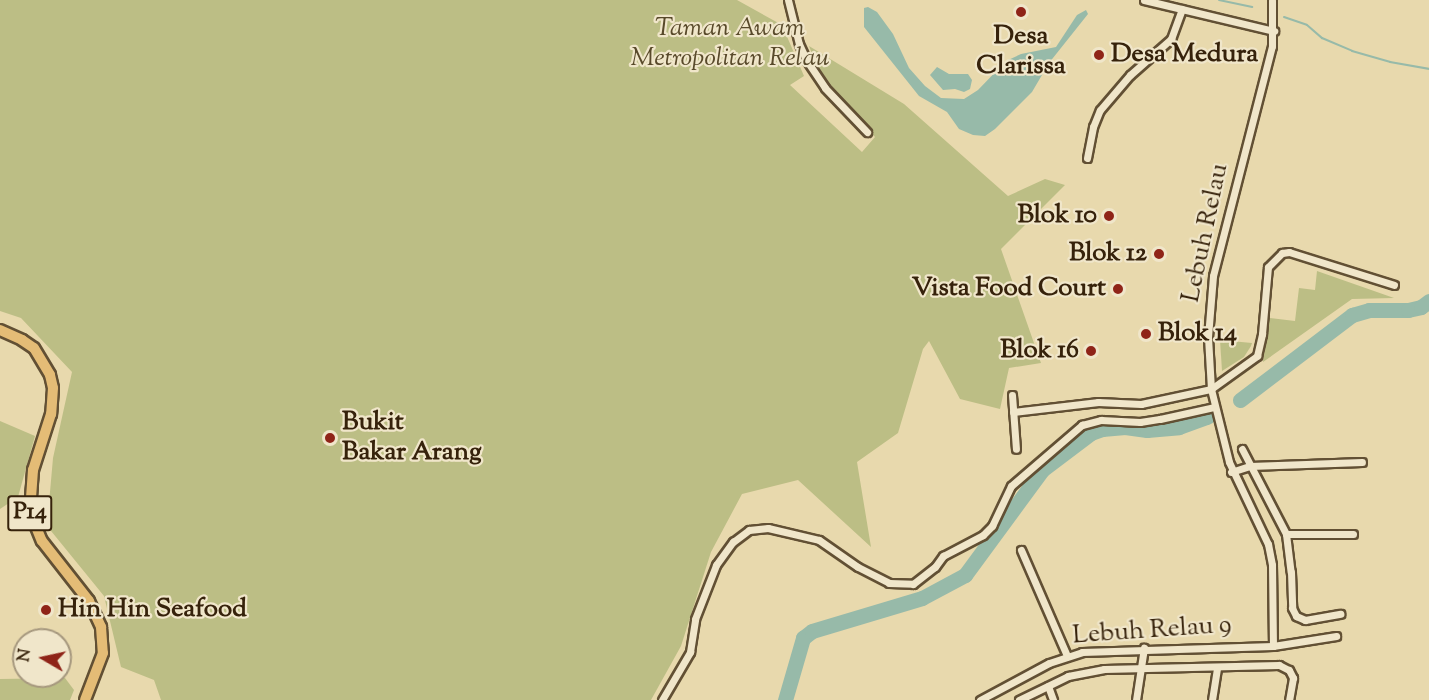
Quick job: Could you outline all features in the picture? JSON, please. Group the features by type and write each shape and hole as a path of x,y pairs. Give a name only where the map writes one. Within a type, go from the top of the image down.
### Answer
{"main road":[{"name":"P14","path":"0,330 34,348 51,375 53,388 51,414 33,470 30,512 42,541 89,601 101,627 103,653 85,700"}],"street":[{"path":"788,0 799,44 807,62 825,88 867,132"},
{"path":"1144,0 1274,31"},
{"name":"Lebuh Relau","path":"1272,0 1274,31 1269,62 1213,276 1208,337 1211,389 1232,472 1268,544 1272,565 1273,646"},
{"path":"1087,158 1093,127 1100,110 1130,75 1171,39 1182,9"},
{"path":"1013,412 1098,402 1141,404 1211,389 1257,356 1262,334 1268,267 1282,253 1289,252 1394,285"},
{"path":"1012,395 1016,449"},
{"path":"662,700 690,652 695,619 716,565 733,542 749,530 768,528 819,540 858,567 889,583 913,584 927,574 943,556 983,535 992,526 1011,486 1082,425 1101,420 1140,422 1215,407"},
{"path":"1242,449 1286,534 1291,572 1292,608 1296,616 1305,620 1340,614"},
{"path":"1232,472 1250,466 1362,462"},
{"path":"1286,534 1353,534"},
{"path":"1021,550 1067,656"},
{"name":"Lebuh Relau 9","path":"980,700 1067,656 1144,648 1273,646 1336,636"},
{"path":"1136,700 1144,648"},
{"path":"1019,700 1068,676 1104,669 1279,665 1289,670 1293,678 1289,700"},
{"path":"1212,700 1217,667"},
{"path":"1048,686 1053,700"}],"green space":[{"name":"Taman Awam Metropolitan Relau","path":"0,0 737,0 782,25 804,76 790,85 862,152 875,137 822,80 809,46 904,104 1008,196 1045,179 1065,185 1001,249 1041,363 1009,368 1000,409 960,399 929,341 923,349 898,433 857,462 871,547 798,480 742,494 711,552 681,646 651,700 161,700 154,680 121,667 104,596 47,526 53,458 72,372 21,318 0,311"},
{"path":"1317,271 1394,298 1352,299 1263,362 1269,318 1295,321 1299,288 1315,290"},
{"path":"1220,340 1252,343 1244,357 1222,371"},
{"path":"0,421 35,436 18,497 0,509"},
{"path":"0,679 12,679 12,688 72,687 74,690 70,700 0,700"}],"shaded area":[{"path":"868,7 877,12 893,34 909,68 925,86 941,98 964,99 978,90 1006,61 1021,54 1056,47 1077,15 1086,10 1088,14 1049,63 1032,92 985,136 973,135 959,129 947,112 919,96 864,27 864,8"},
{"path":"937,67 949,74 968,74 972,80 970,89 964,92 955,89 943,90 930,75"}],"waterway":[{"path":"1219,0 1252,7"},
{"path":"1284,17 1307,25 1322,38 1352,51 1390,62 1429,69"},
{"path":"1240,400 1352,315 1369,310 1408,310 1421,307 1429,301"},
{"path":"785,700 803,638 812,631 922,598 965,575 1042,470 1091,433 1102,429 1125,427 1147,430 1179,427 1207,417"}],"place":[{"name":"Desa Clarissa","path":"1021,12"},
{"name":"Desa Medura","path":"1099,55"},
{"name":"Blok 10","path":"1109,216"},
{"name":"Blok 12","path":"1159,254"},
{"name":"Vista Food Court","path":"1118,289"},
{"name":"Blok 14","path":"1146,334"},
{"name":"Blok 16","path":"1091,351"},
{"name":"Bukit Bakar Arang","path":"330,438"},
{"name":"Hin Hin Seafood","path":"46,610"}]}
